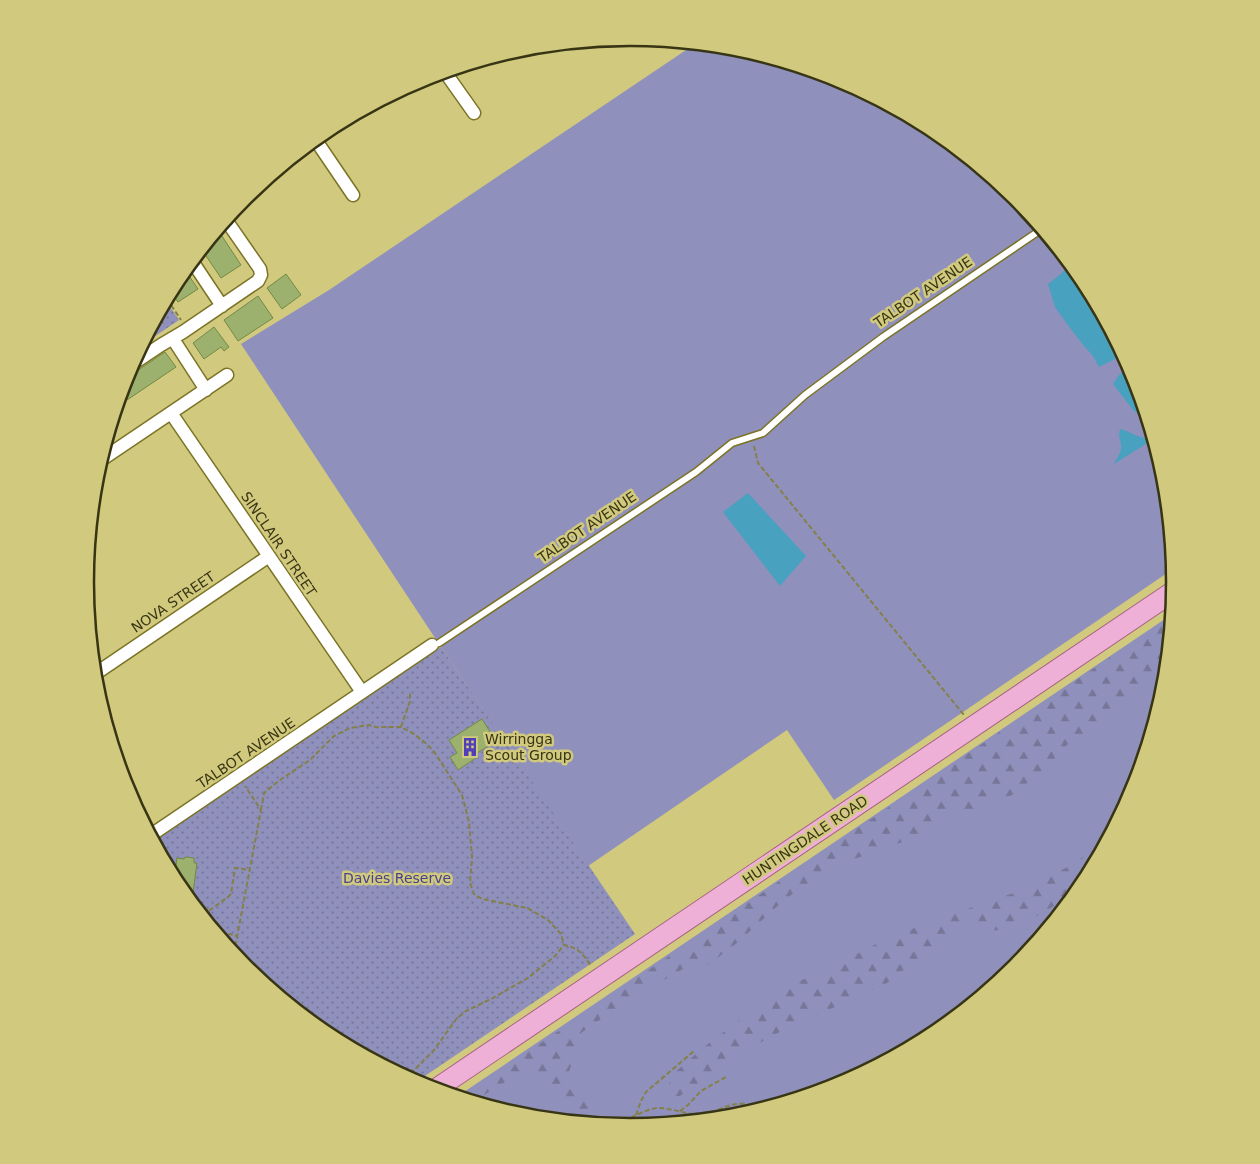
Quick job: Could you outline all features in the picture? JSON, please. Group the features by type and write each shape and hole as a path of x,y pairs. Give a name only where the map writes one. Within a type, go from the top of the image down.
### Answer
{"main road":[{"name":"HUNTINGDALE ROAD","path":"444,1084 1166,597"}],"street":[{"path":"449,78 474,113"},
{"path":"320,145 353,195"},
{"path":"144,357 258,281 260,269 230,226"},
{"path":"197,268 222,306"},
{"path":"173,339 206,390"},
{"path":"111,454 227,375"},
{"name":"SINCLAIR STREET","path":"171,413 362,692"},
{"name":"NOVA STREET","path":"102,669 268,556"},
{"name":"TALBOT AVENUE","path":"156,831 435,644"}],"lane":[{"name":"TALBOT AVENUE","path":"435,644 696,472 732,443 762,433 805,395 883,337 1036,233"}],"path":[{"path":"171,306 181,320"},
{"path":"752,436 758,462 973,726"},
{"path":"401,727 410,701 410,691"},
{"path":"236,945 264,793 310,760 334,736 350,728 369,725 376,727 401,727 414,734 435,753 462,795 470,822 472,857 470,883 474,894 482,899 527,908 548,920 561,934 564,945"},
{"path":"238,776 261,810"},
{"path":"208,912 231,894 235,868 250,870"},
{"path":"227,935 238,936"},
{"path":"564,945 574,947 584,955 600,978"},
{"path":"412,1071 434,1050 457,1018 466,1011 528,978 564,945"},
{"path":"636,1116 646,1092 694,1051"},
{"path":"680,1112 701,1091 726,1077"},
{"path":"714,1111 729,1104 746,1104"},
{"path":"632,1118 652,1109 661,1108 693,1114"}],"green space":[{"path":"687,49 735,57 802,75 835,87 898,118 956,157 1009,203 1055,256 1094,314 1125,377 1137,410 1155,477 1165,547 1166,574 834,800 787,730 588,866 241,344 329,290"},
{"path":"170,307 179,320 154,337"},
{"path":"1165,619 1155,687 1137,754 1125,787 1094,850 1055,908 1009,961 956,1007 928,1027 898,1046 835,1077 769,1099 700,1113 665,1117 595,1117 525,1107 465,1091"},
{"path":"1165,620 1156,681 1121,710 1067,745 1047,767 1012,795 968,814 960,810 952,812 934,829 829,868 784,900 737,943 708,965 688,966 636,999 617,1008 581,1033 569,1072 573,1087 590,1105 593,1117 564,1113 559,1098 544,1077 529,1074 516,1077 501,1084 482,1096 468,1092"},
{"name":"Davies Reserve","path":"441,647 635,934 424,1077 362,1046 304,1007 277,985 251,961 205,908 185,880 159,837"},
{"path":"1095,848 1058,903 1040,914 1010,929 988,931 966,926 953,938 921,956 887,983 787,1028 737,1055 680,1096 671,1096 668,1086 673,1074 704,1047 776,992 888,938 1034,886 1076,862"},
{"path":"782,1093 790,1093 772,1098"}],"shaded area":[{"path":"1065,270 1075,284 1094,314 1116,358 1099,367 1093,356 1055,307 1048,284"},
{"path":"1123,372 1138,414 1113,384"},
{"path":"1120,429 1144,438 1145,437 1147,443 1114,464 1121,450"},
{"path":"748,493 806,556 780,586 723,512"}],"building":[{"path":"222,236 241,265 221,278 206,255"},
{"path":"286,274 301,295 282,309 267,288"},
{"path":"190,277 198,289 178,302 176,299"},
{"path":"258,296 273,318 238,341 224,320"},
{"path":"214,327 229,347 224,351 221,347 204,359 193,343"},
{"path":"165,352 176,367 127,400 138,370"},
{"name":"Wirringga Scout Group","path":"482,719 496,741 474,755 476,758 458,770 450,757 457,753 449,740"},
{"path":"185,857 194,858 194,863 197,863 193,891 176,866 177,858 184,859"}],"place":[{"name":"Wirringga Scout Group","path":"470,747"}]}
